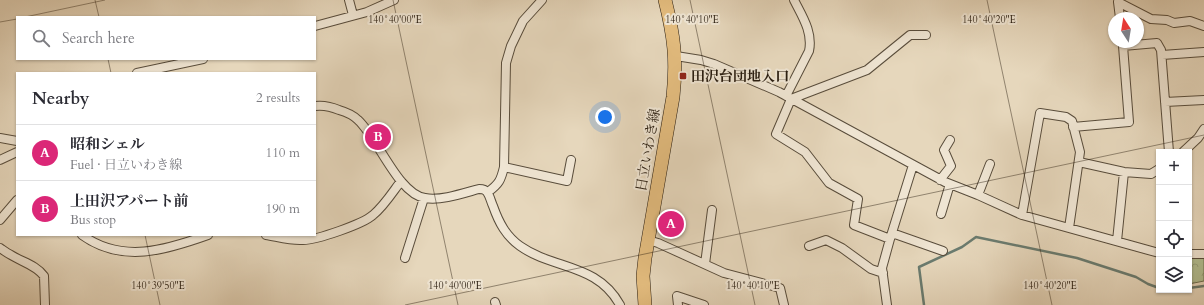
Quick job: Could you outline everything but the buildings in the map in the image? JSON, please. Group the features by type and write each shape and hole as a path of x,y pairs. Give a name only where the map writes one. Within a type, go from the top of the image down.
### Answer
{"main road":[{"name":"日立いわき線","path":"645,305 643,268 673,97 676,56 672,28 665,0"}],"street":[{"path":"349,0 353,15"},
{"path":"316,26 367,12 394,0"},
{"path":"488,192 496,187 501,180 504,167 506,63 511,46 523,21 542,0"},
{"path":"794,0 808,29 811,43 809,51 788,97 776,134 805,152 829,184 858,199 854,224 942,251"},
{"path":"1116,1 1119,12"},
{"path":"1116,1 1151,19 1167,20 1174,23 1190,21 1204,26"},
{"path":"788,97 867,70 910,35 926,35"},
{"path":"1144,43 1157,43 1161,50 1169,149"},
{"path":"1073,127 1129,122 1123,48"},
{"path":"1162,55 1204,52"},
{"path":"676,56 701,60 714,64 788,97 940,180 1022,215 1156,252"},
{"path":"142,72 198,60"},
{"path":"1166,102 1204,100"},
{"path":"316,106 334,108 348,113 357,119 371,136 400,181 408,189 424,198 448,196 484,189 488,192 497,218 503,229 513,241 527,251 580,270 597,279 608,288 620,305"},
{"path":"1022,215 1040,113 1070,119 1080,152 1069,228"},
{"path":"1186,149 1198,138 1204,129"},
{"path":"0,138 16,141"},
{"path":"940,180 951,166 944,150 950,140"},
{"path":"0,160 16,152"},
{"path":"504,167 567,181 571,160"},
{"path":"1079,162 1124,172 1151,174 1156,171"},
{"path":"978,195 990,164"},
{"path":"887,305 882,268 913,165"},
{"path":"1117,241 1124,172"},
{"path":"273,236 302,240 311,239 360,223 372,216 384,204 400,181"},
{"path":"941,214 950,184"},
{"path":"405,258 424,198"},
{"path":"0,220 16,201"},
{"path":"705,264 712,210"},
{"path":"84,236 103,246 121,251 154,251 183,244 205,236"},
{"path":"181,236 183,244"},
{"path":"648,240 658,242 724,273 780,288 784,305"},
{"path":"809,246 826,240 842,248 871,269 882,273"},
{"path":"0,248 11,256 29,264 41,272 44,276 45,305"},
{"path":"1192,254 1204,254"},
{"path":"678,305 677,296 704,305"}],"green space":[{"path":"1192,254 1204,254 1204,281 1192,283"}],"waterway":[{"path":"924,305 919,267 962,247 976,237 1077,258 1136,277 1156,287"},
{"path":"1192,288 1204,286"}],"place":[{"name":"田沢台団地入口","path":"683,76"},
{"name":"上田沢アパート前","path":"378,137"},
{"name":"昭和シェル","path":"671,224"}]}
